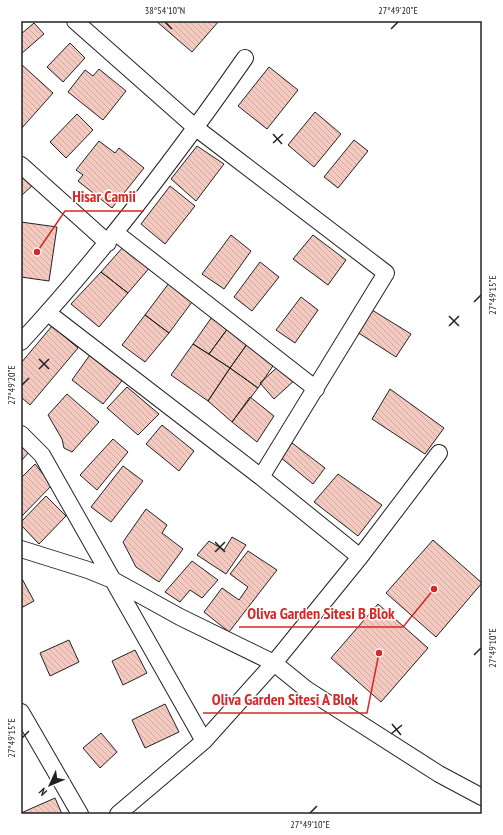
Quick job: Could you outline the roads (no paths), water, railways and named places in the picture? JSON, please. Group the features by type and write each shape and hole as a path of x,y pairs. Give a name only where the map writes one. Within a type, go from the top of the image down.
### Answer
{"street":[{"path":"75,21 196,128 386,273 261,477"},
{"path":"21,342 48,313 112,238 196,128 245,58"},
{"path":"21,165 112,238 316,389"},
{"path":"48,313 261,477 360,557"},
{"path":"21,434 42,455 115,581 204,741"},
{"path":"118,814 204,741 274,663 360,557 439,453"},
{"path":"21,549 88,570 115,581 180,617 274,663 306,689 439,774 482,797"},
{"path":"21,712 80,814"}],"place":[{"name":"Hisar Camii","path":"37,252"},
{"name":"Oliva Garden Sitesi B Blok","path":"434,589"},
{"name":"Oliva Garden Sitesi A Blok","path":"379,653"}]}
